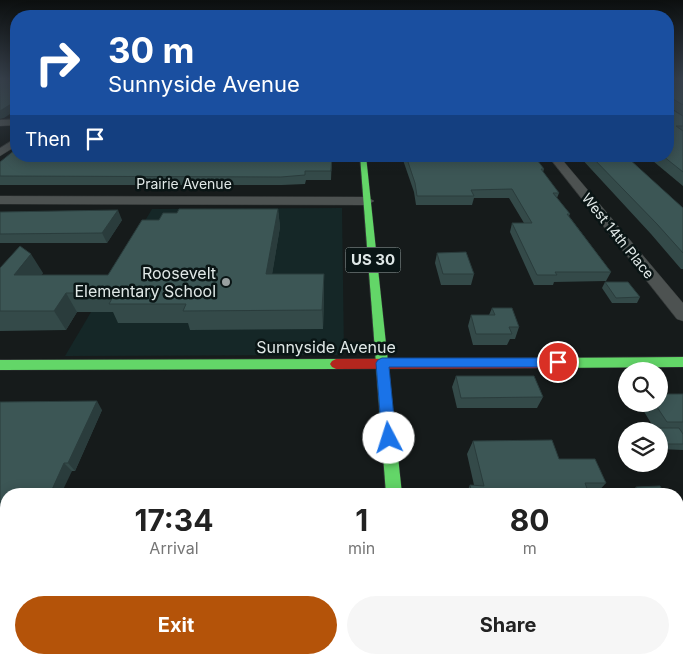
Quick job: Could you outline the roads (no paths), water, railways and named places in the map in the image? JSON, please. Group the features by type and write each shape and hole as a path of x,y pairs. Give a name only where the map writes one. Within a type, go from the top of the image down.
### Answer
{"street":[{"name":"US 30","path":"364,162 393,488"},
{"name":"West 14th Place","path":"558,162 683,315"},
{"name":"Prairie Avenue","path":"0,200 367,201"},
{"name":"Sunnyside Avenue","path":"0,365 683,362"}],"place":[{"name":"Roosevelt Elementary School","path":"226,282"}]}
